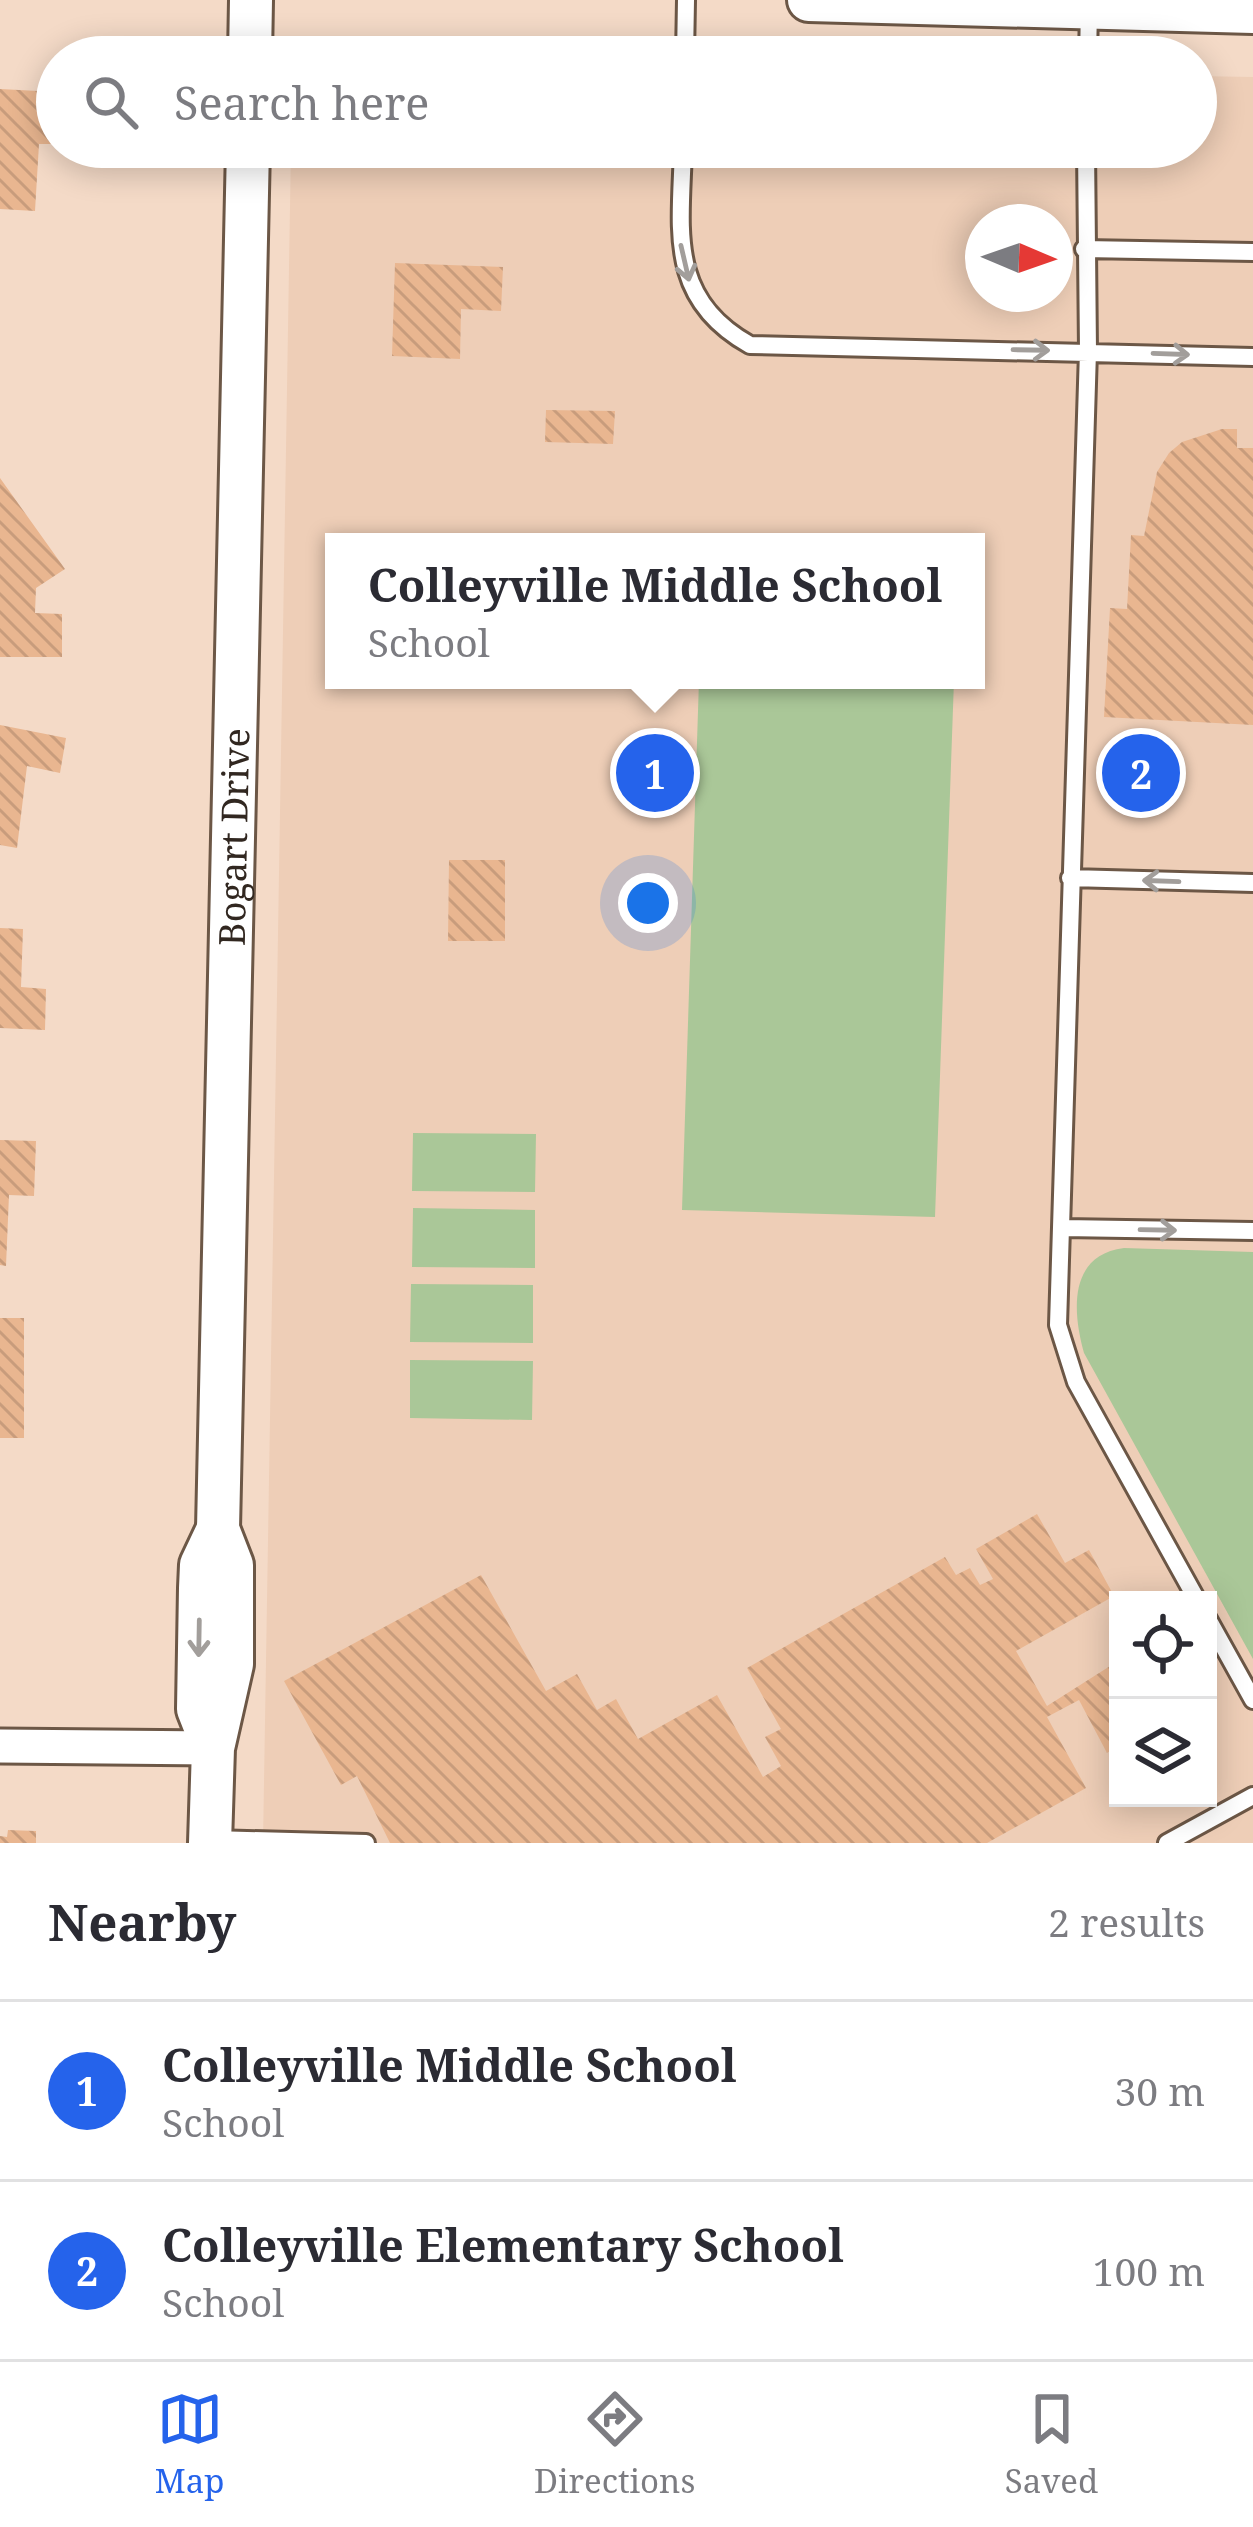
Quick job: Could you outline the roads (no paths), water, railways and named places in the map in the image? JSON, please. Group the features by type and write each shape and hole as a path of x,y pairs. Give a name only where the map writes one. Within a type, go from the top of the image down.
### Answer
{"street":[{"path":"250,36 251,0"},
{"path":"809,0 1253,12"},
{"name":"Bogart Drive","path":"210,1841 213,1748 199,1709 200,1588 201,1565 218,1529 248,168"},
{"path":"0,1746 213,1748"}],"lane":[{"path":"685,36 686,0"},
{"path":"1088,36 1089,8"},
{"path":"683,168 684,266 693,292 728,332 750,344 1253,357"},
{"path":"1086,168 1088,351 1058,1325 1076,1382 1192,1591"},
{"path":"1084,249 1253,252"},
{"path":"1070,878 1253,884"},
{"path":"1063,1228 1253,1231"},
{"path":"1217,1635 1253,1700"},
{"path":"1166,1843 1253,1796"},
{"path":"210,1841 366,1843"}],"place":[{"name":"Colleyville Middle School","path":"655,773"},
{"name":"Colleyville Elementary School","path":"1141,773"}]}
